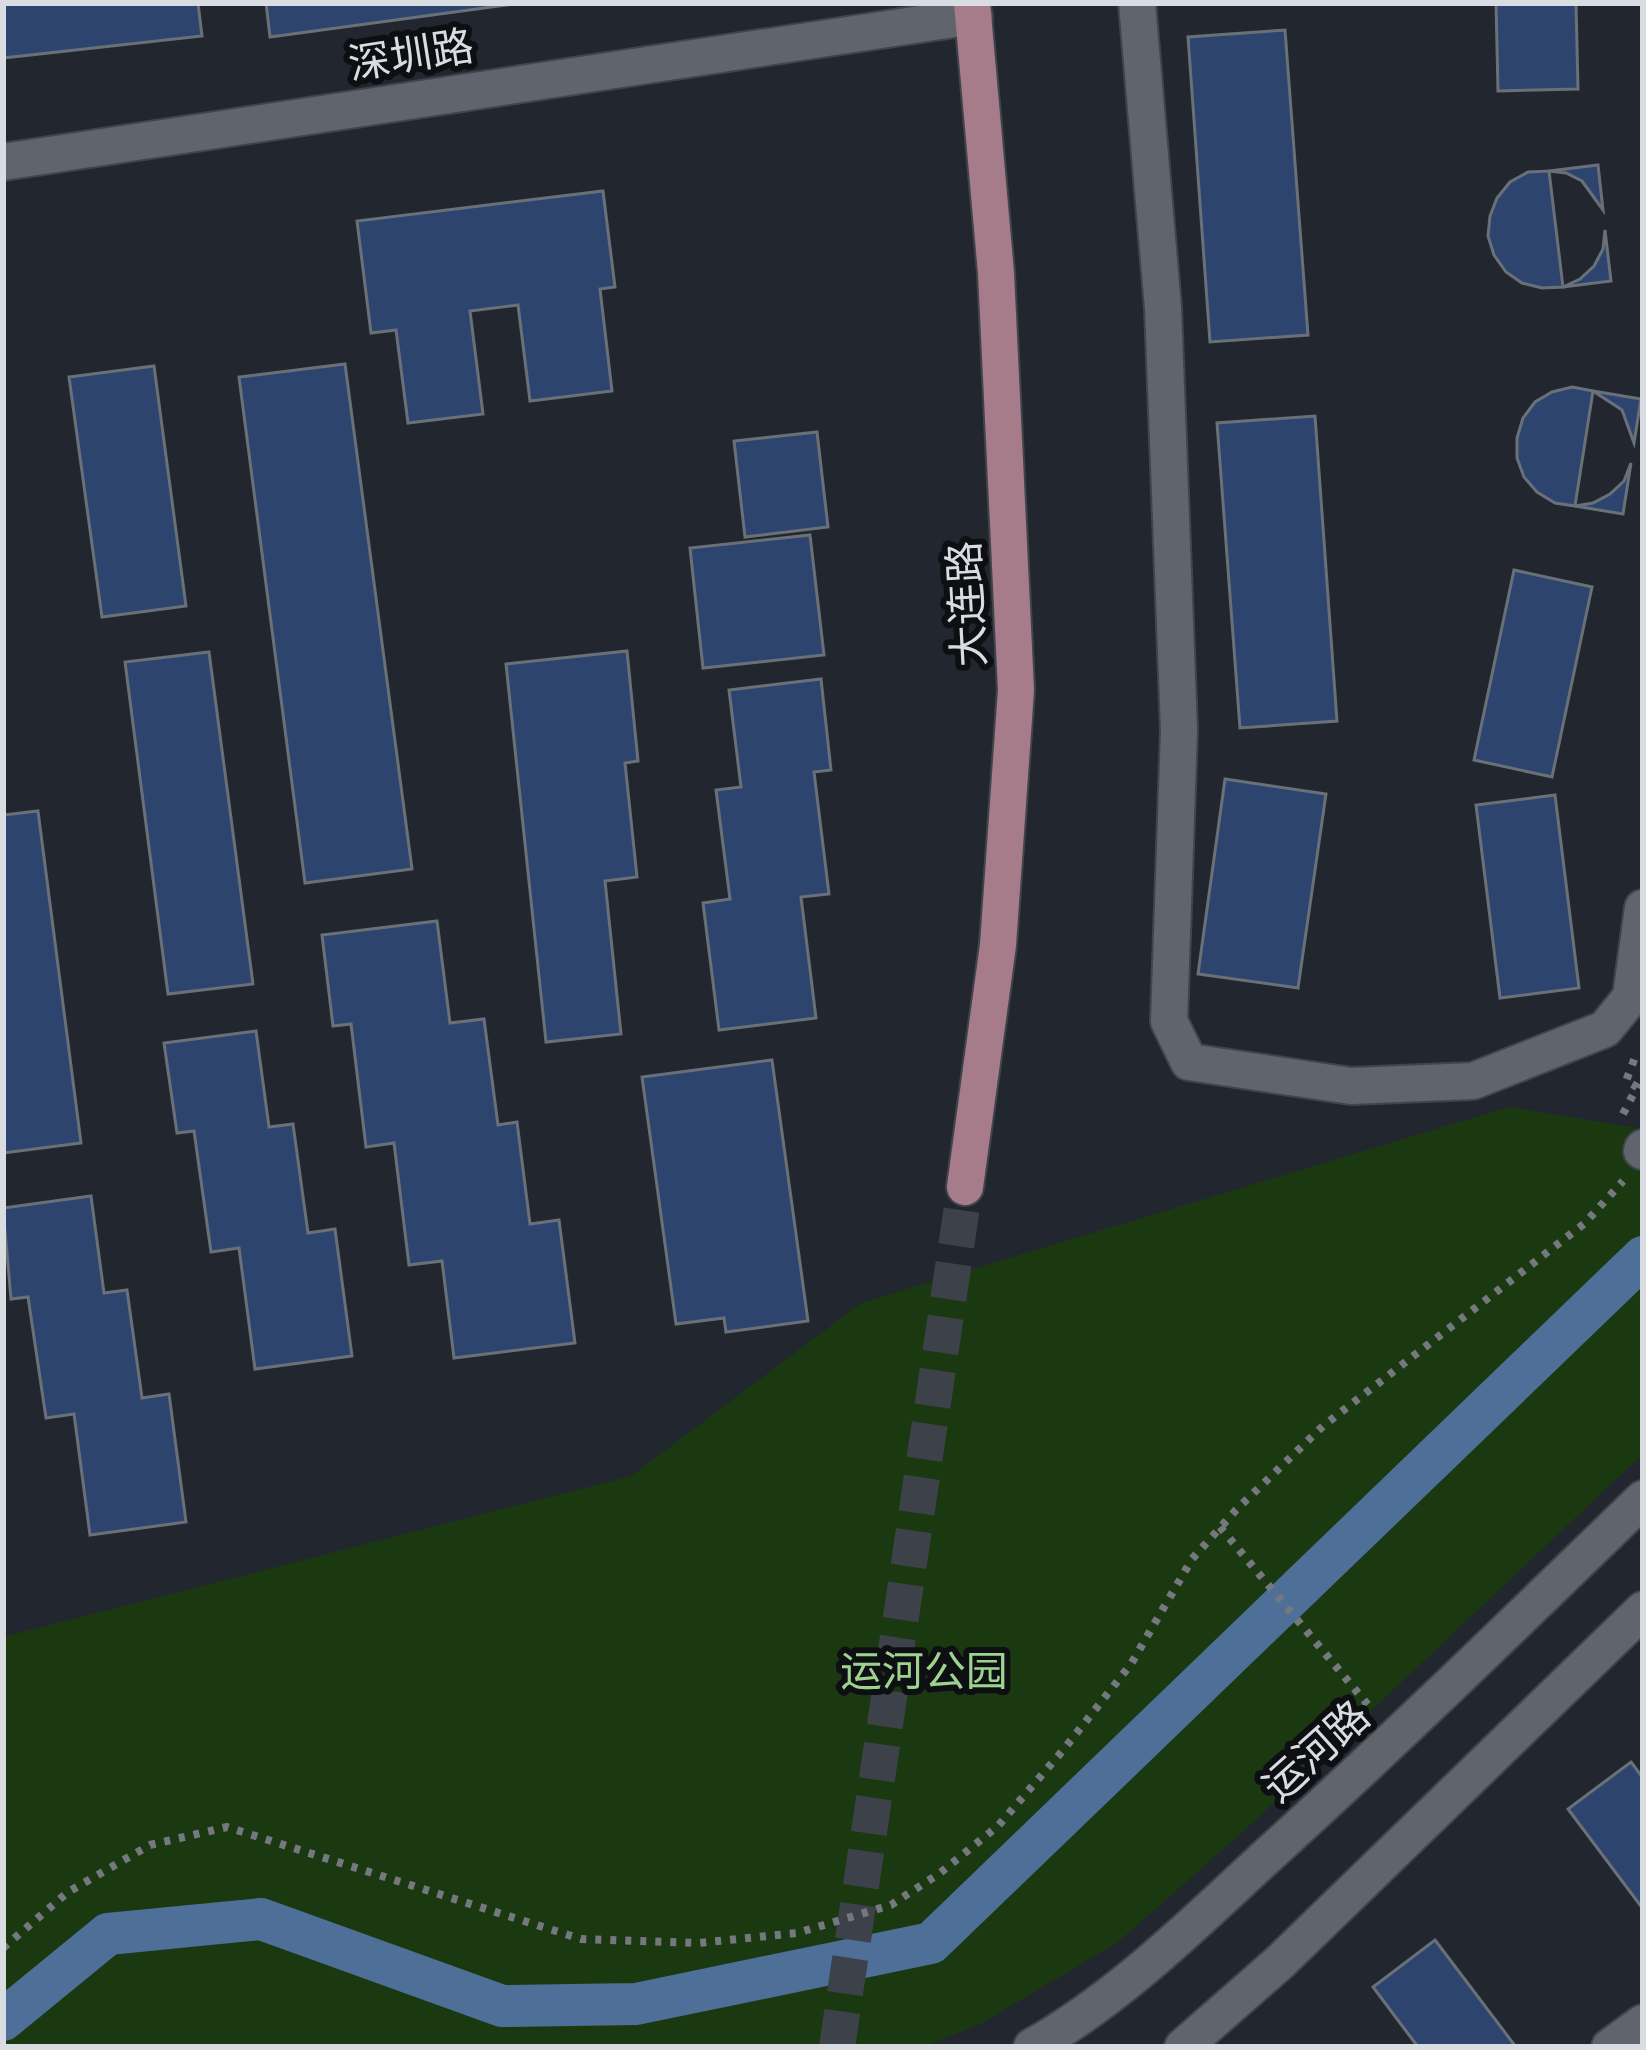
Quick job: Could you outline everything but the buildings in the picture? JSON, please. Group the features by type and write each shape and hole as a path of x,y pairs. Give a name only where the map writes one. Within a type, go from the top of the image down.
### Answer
{"main road":[{"name":"大连路","path":"965,1186 998,945 1016,690 996,273 974,7"}],"street":[{"path":"1138,3 1163,308 1179,730 1169,1021 1189,1062 1352,1085 1473,1081 1605,1029 1631,997 1643,908"},
{"name":"深圳路","path":"3,162 974,7"},
{"name":"运河路","path":"1032,2047 1129,1982 1395,1740 1643,1499"},
{"path":"1183,2047 1280,1963 1643,1610"},
{"path":"1610,2047 1643,2023"}],"path":[{"path":"3,1948 68,1892 150,1845 227,1827 580,1940 699,1943 797,1933 891,1905 998,1826 1131,1664 1192,1558 1323,1426 1585,1223 1629,1173 1642,1149 1607,1144 1637,1088 1626,1082 1643,1038"},
{"path":"1223,1531 1342,1670"}],"green space":[{"name":"运河公园","path":"1509,1107 1643,1129 1643,1454 1246,1829 1118,1942 982,2023 923,2047 3,2047 3,1637 631,1476 861,1303"}],"waterway":[{"path":"3,2020 108,1934 261,1919 502,2006 636,2004 931,1943 1643,1257"}],"tunnel":[{"path":"837,2047 965,1187"}]}
